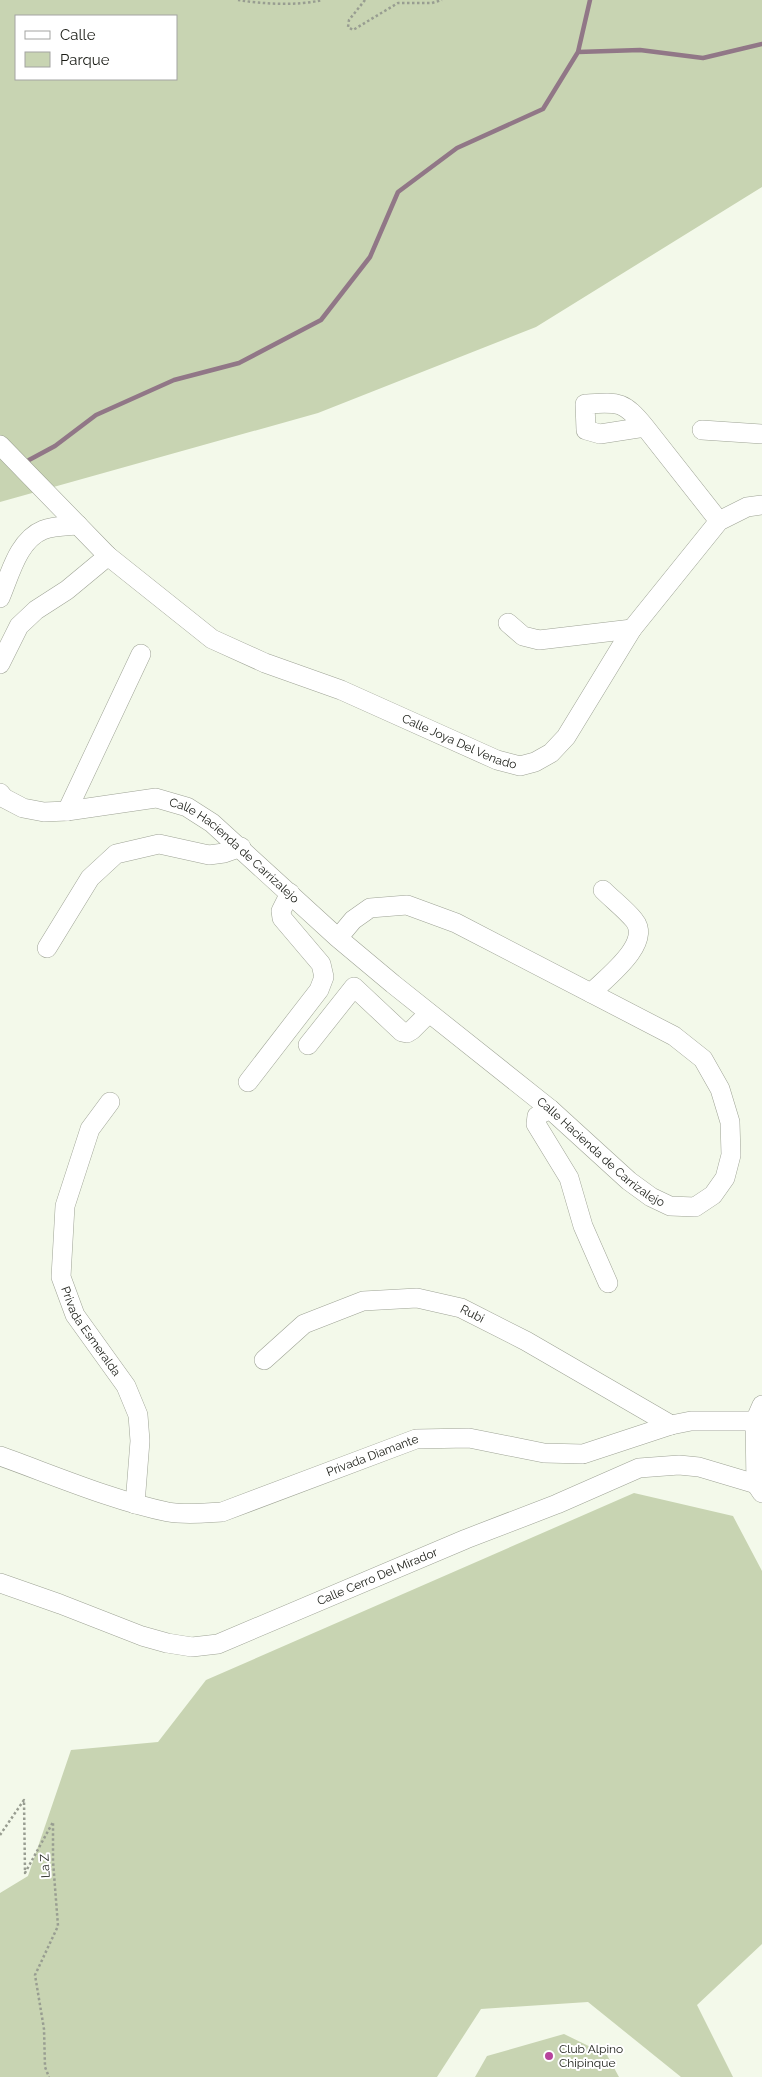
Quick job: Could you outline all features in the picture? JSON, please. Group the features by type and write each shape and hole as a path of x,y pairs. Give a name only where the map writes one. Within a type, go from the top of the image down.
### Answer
{"street":[{"path":"645,426 719,522"},
{"path":"702,430 762,434"},
{"name":"Calle Joya Del Venado","path":"0,445 108,556 212,639 265,663 341,690 497,760 520,766 535,762 551,753 566,737 632,629 719,522 747,508 762,505"},
{"path":"0,598 20,553 31,537 44,529 78,525"},
{"path":"0,664 19,626 36,610 67,590 108,556"},
{"path":"508,623 523,636 540,640 632,629"},
{"path":"67,811 141,654"},
{"name":"Calle Hacienda de Carrizalejo","path":"0,793 4,798 23,808 44,812 67,811 156,798 187,807 212,823 241,847 338,938 550,1109 629,1181 651,1197 670,1206 695,1207 713,1195 725,1178 731,1155 730,1122 720,1089 703,1059 674,1036 456,923 407,905 370,908 352,920 338,938"},
{"path":"47,948 90,878 116,854 159,844 209,855 224,853 241,847"},
{"path":"591,993 631,953 639,939 635,921 603,890"},
{"path":"248,1082 320,990 324,976 321,964 282,918 281,911 290,893"},
{"path":"308,1045 354,987 402,1032 407,1033 412,1030 430,1012"},
{"name":"Privada Esmeralda","path":"110,1102 90,1129 65,1206 61,1277 74,1315 126,1386 138,1415 140,1441 135,1504"},
{"path":"550,1109 537,1116 536,1124 569,1178 583,1226 608,1283"},
{"name":"Rubi","path":"264,1360 304,1324 363,1301 417,1298 461,1308 526,1341 671,1425"},
{"path":"759,1413 759,1488"},
{"name":"Privada Diamante","path":"0,1456 135,1504 170,1512 194,1514 222,1512 263,1498 337,1467 416,1439 469,1438 544,1453 583,1454 671,1425 759,1413"},
{"name":"Calle Cerro Del Mirador","path":"0,1583 142,1636 192,1647 218,1644 466,1539 557,1504 639,1468 679,1465 699,1467 759,1488"}],"path":[{"path":"238,0 276,3 322,0"},
{"path":"365,0 349,20 348,27 354,30 398,3 432,3 442,0"},
{"name":"La Z","path":"0,1834 24,1800 25,1873 53,1822 52,1861 58,1926 35,1975 44,2029 44,2066 49,2077"}],"green space":[{"path":"0,0 762,0 762,187 536,327 318,413 0,502"},
{"path":"634,1493 733,1516 762,1571 762,1944 697,2005 733,2077 681,2077 588,2002 481,2009 437,2077 0,2077 0,1893 28,1876 71,1750 158,1742 206,1680"},
{"name":"Club Alpino Chipinque","path":"564,2034 607,2055 619,2077 475,2077 487,2056"}],"waterway":[{"path":"29,460 55,446 96,415 174,380 239,363 321,320 370,257 398,192 457,148 543,109 578,52 590,0"},
{"path":"578,52 640,50 703,58 762,44"}],"place":[{"name":"Club Alpino Chipinque","path":"549,2056"}]}
